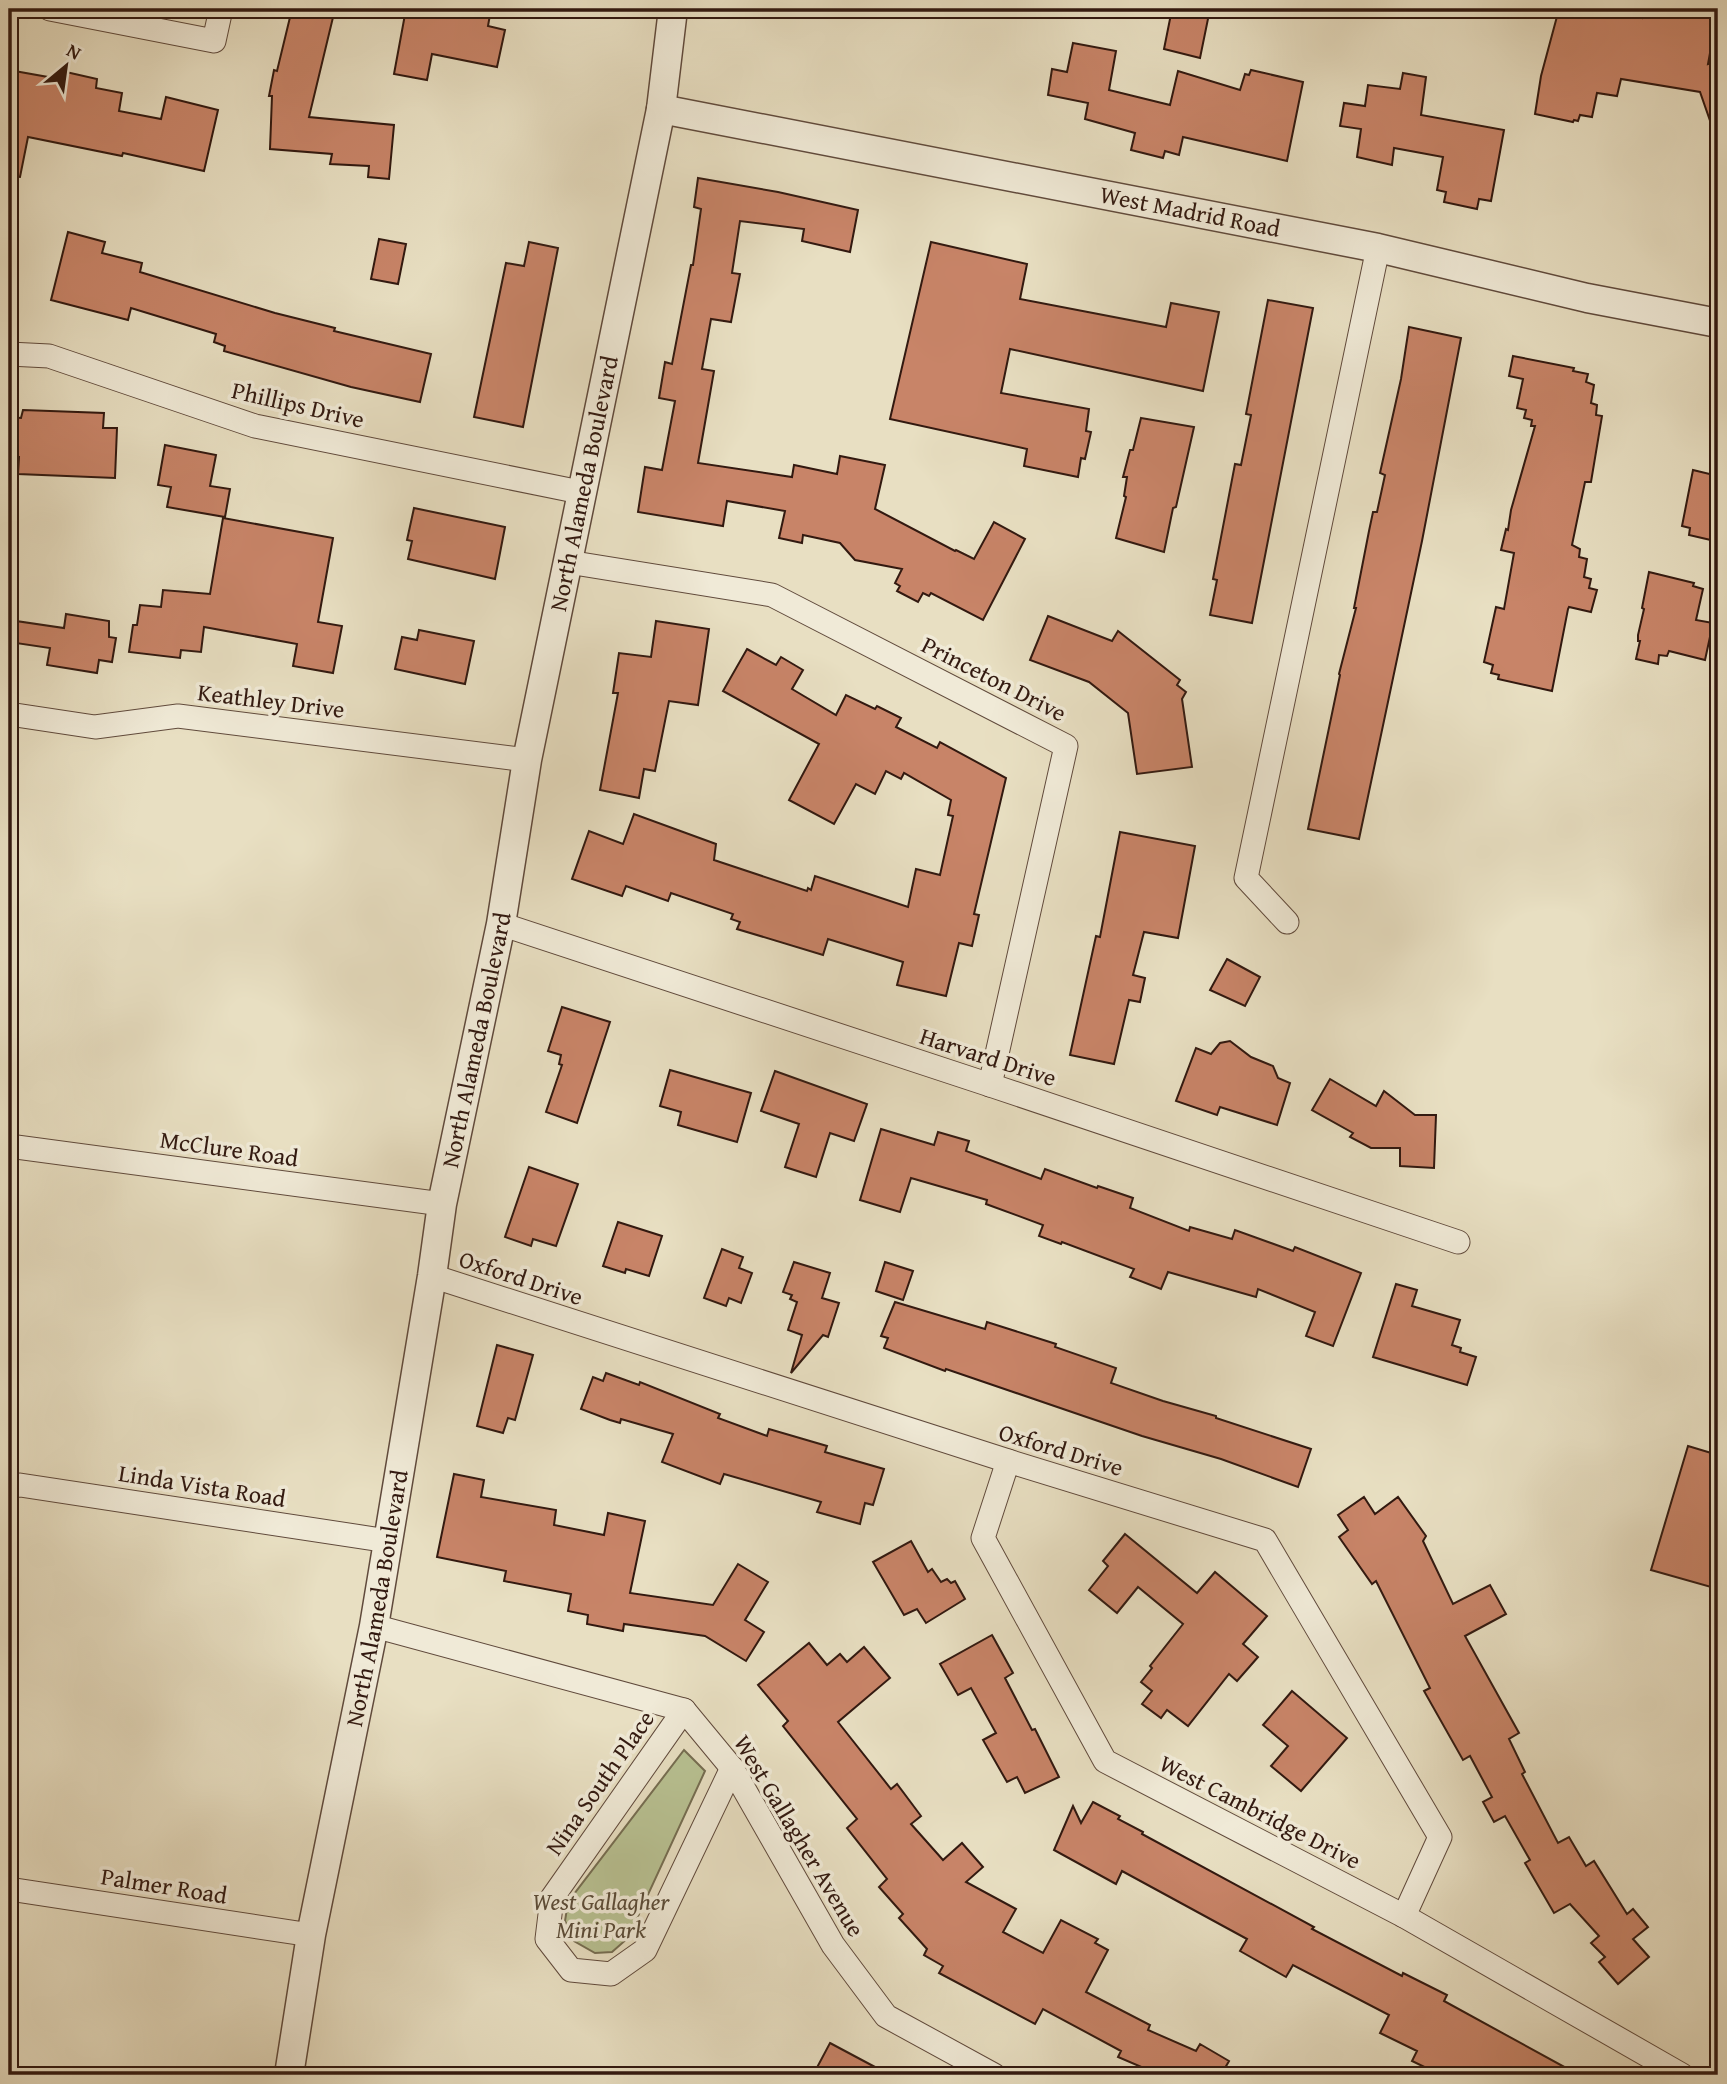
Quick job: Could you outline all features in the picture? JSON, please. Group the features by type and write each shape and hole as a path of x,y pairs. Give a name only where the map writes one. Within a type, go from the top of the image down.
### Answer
{"street":[{"path":"50,9 214,41 221,9"},
{"name":"North Alameda Boulevard","path":"289,2075 311,1935 374,1626 442,1204 501,924 527,760 580,492 661,109 673,9"},
{"name":"West Madrid Road","path":"661,109 1378,248 1587,298 1718,323"},
{"path":"1287,922 1247,878 1378,248"},
{"name":"Phillips Drive","path":"9,354 49,356 255,426 580,492"},
{"name":"Princeton Drive","path":"568,562 772,595 1066,746 990,1085"},
{"name":"Keathley Drive","path":"9,715 95,727 178,716 527,760"},
{"name":"Harvard Drive","path":"501,924 1458,1242"},
{"name":"McClure Road","path":"9,1146 442,1204"},
{"name":"Oxford Drive","path":"432,1276 1008,1461 1265,1540 1440,1837 1404,1916"},
{"name":"West Cambridge Drive","path":"1008,1461 983,1538 1105,1761 1404,1916 1682,2075"},
{"name":"Linda Vista Road","path":"9,1487 20,1485 388,1541"},
{"path":"374,1626 684,1710"},
{"name":"West Gallagher Avenue","path":"684,1710 732,1768 833,1945 887,2017 994,2075"},
{"name":"Nina South Place","path":"684,1710 552,1898 547,1939 571,1970 611,1974 645,1950 732,1768"},
{"name":"Palmer Road","path":"9,1889 311,1935"}],"green space":[{"name":"West Gallagher Mini Park","path":"684,1750 705,1771 628,1938 612,1952 595,1953 574,1941 565,1921 568,1902"}],"building":[{"path":"292,9 335,9 309,117 394,125 389,179 368,177 369,166 330,164 332,154 270,149 272,96 269,96"},
{"path":"406,9 491,9 488,26 505,30 497,67 432,54 427,80 394,74"},
{"path":"1172,9 1210,9 1200,58 1164,49"},
{"path":"1559,9 1603,9 1642,18 1644,9 1718,9 1708,64 1718,61 1718,135 1715,135 1700,92 1621,79 1617,96 1597,93 1592,117 1580,115 1578,121 1573,122 1535,114 1541,76"},
{"path":"1073,43 1116,51 1109,90 1170,105 1178,71 1240,90 1245,74 1249,75 1251,70 1303,82 1287,161 1183,137 1179,155 1165,151 1163,158 1131,150 1135,133 1085,119 1088,103 1048,95 1052,69 1067,72"},
{"path":"9,70 65,80 66,72 97,79 96,88 122,93 119,111 161,119 166,97 218,110 204,171 123,153 122,156 28,137 20,177 9,176"},
{"path":"1403,73 1426,77 1421,115 1504,130 1491,201 1479,199 1477,209 1444,202 1446,192 1437,190 1443,157 1394,148 1392,165 1357,157 1361,129 1340,126 1344,103 1365,106 1368,85 1400,89"},
{"path":"698,178 858,210 850,252 802,241 804,229 740,221 732,273 740,274 731,322 711,319 702,369 714,371 698,463 792,477 794,465 837,474 840,456 885,465 875,509 974,559 994,522 1025,539 983,620 931,593 929,596 923,593 918,602 897,591 900,586 895,583 902,569 855,560 840,543 803,535 802,543 779,538 785,511 727,501 723,526 638,512 645,467 662,470 675,401 659,398 665,362 672,364 693,265 701,209 694,207"},
{"path":"68,232 105,242 102,253 142,263 140,272 275,313 335,328 334,331 431,354 420,402 351,387 224,351 225,346 214,342 216,334 131,308 128,320 51,300"},
{"path":"379,239 406,244 398,284 371,279"},
{"path":"529,242 558,248 523,427 474,417 506,263 524,266"},
{"path":"931,242 1027,264 1020,299 1166,327 1171,303 1219,312 1203,391 1010,349 1001,393 1089,409 1086,431 1091,432 1085,459 1081,458 1078,477 1024,466 1027,449 890,419"},
{"path":"1268,300 1313,308 1252,623 1210,615 1217,580 1213,579 1235,464 1241,465 1251,415 1246,414"},
{"path":"1409,327 1461,338 1422,541 1359,839 1308,829 1339,674 1356,608 1373,512 1377,512 1385,475 1380,473 1401,379"},
{"path":"1513,356 1574,368 1573,371 1588,374 1586,382 1594,385 1591,403 1597,405 1596,415 1602,416 1591,482 1585,482 1572,545 1580,549 1579,557 1587,559 1584,577 1591,579 1589,588 1597,590 1591,612 1569,607 1568,609 1552,691 1498,679 1499,675 1491,673 1493,665 1484,662 1496,607 1504,609 1514,553 1501,550 1535,426 1531,426 1532,420 1524,418 1526,410 1517,408 1523,379 1509,376"},
{"path":"23,410 104,413 103,428 117,428 115,478 18,474 19,457 9,457 9,417 21,418"},
{"path":"1141,418 1194,427 1164,552 1116,538 1126,497 1127,477 1123,477"},
{"path":"165,445 216,455 210,486 230,489 225,517 167,507 171,487 158,485"},
{"path":"1693,470 1718,476 1718,528 1715,541 1689,535 1690,528 1682,526"},
{"path":"414,508 505,527 495,579 408,559 412,541 407,540"},
{"path":"223,518 333,538 318,622 342,626 333,673 293,666 297,644 204,627 201,652 181,650 180,658 129,652 133,625 137,625 140,605 161,607 163,590 210,594"},
{"path":"1649,572 1694,583 1693,586 1703,589 1696,620 1713,623 1705,660 1669,651 1667,656 1659,655 1658,664 1636,659"},
{"path":"66,614 109,621 109,637 116,638 112,662 99,660 97,673 47,665 50,648 9,642 9,620 64,628"},
{"path":"1048,616 1112,641 1118,631 1180,680 1177,685 1186,692 1182,699 1192,767 1137,774 1128,713 1089,682 1030,660"},
{"path":"656,621 709,629 698,705 669,701 655,771 644,769 639,798 600,790 618,693 613,693 619,653 651,657"},
{"path":"419,630 474,641 465,684 395,669 402,637 417,640"},
{"path":"747,649 776,665 781,657 803,670 792,689 836,715 846,695 875,709 877,706 901,718 896,727 937,748 940,742 1006,778 974,914 979,915 972,946 959,943 946,996 897,985 903,962 828,939 823,955 737,929 740,922 731,919 733,914 671,893 668,901 626,886 622,896 572,879 589,831 623,844 634,814 716,844 714,860 807,891 808,888 811,890 815,876 908,907 916,869 940,875 953,816 948,815 951,800 904,773 901,779 886,771 875,794 856,784 834,824 789,800 819,744 723,691"},
{"path":"1120,832 1195,846 1178,938 1144,932 1133,975 1145,978 1140,1002 1129,1000 1114,1064 1070,1055 1096,936 1100,937"},
{"path":"1227,959 1260,977 1245,1006 1210,990"},
{"path":"562,1007 610,1022 577,1123 546,1112 562,1065 559,1064 561,1055 548,1051"},
{"path":"1230,1041 1251,1057 1273,1066 1278,1078 1290,1083 1277,1125 1220,1107 1217,1115 1176,1101 1196,1048 1211,1054 1220,1043"},
{"path":"670,1070 751,1093 737,1142 678,1125 681,1112 660,1106"},
{"path":"775,1071 867,1104 854,1141 830,1133 816,1177 785,1167 799,1124 761,1111"},
{"path":"1330,1079 1376,1106 1384,1091 1415,1115 1436,1115 1434,1168 1400,1166 1400,1148 1371,1148 1350,1137 1353,1133 1312,1110"},
{"path":"881,1129 934,1145 938,1132 969,1141 966,1151 1041,1179 1045,1169 1133,1198 1130,1208 1189,1231 1190,1227 1232,1239 1235,1230 1293,1251 1295,1247 1361,1273 1333,1346 1306,1336 1315,1312 1258,1289 1256,1297 1168,1272 1161,1289 1130,1277 1134,1269 1039,1236 1043,1225 986,1204 987,1200 911,1178 900,1212 860,1200"},
{"path":"529,1167 578,1184 556,1246 533,1239 531,1246 505,1237"},
{"path":"618,1222 662,1236 649,1276 626,1269 625,1273 603,1266"},
{"path":"722,1249 743,1257 739,1268 752,1273 741,1303 729,1298 726,1306 704,1298"},
{"path":"794,1262 830,1273 822,1298 839,1303 828,1337 823,1335 791,1373 802,1335 788,1330 797,1302 790,1299 792,1295 783,1292"},
{"path":"885,1262 913,1271 903,1300 876,1291"},
{"path":"1396,1284 1417,1290 1412,1306 1460,1320 1452,1345 1461,1348 1460,1352 1476,1357 1467,1385 1373,1357"},
{"path":"895,1302 985,1329 987,1322 1056,1344 1055,1347 1116,1368 1111,1383 1311,1449 1298,1487 1221,1459 1142,1436 946,1369 945,1371 884,1348 888,1338 881,1336"},
{"path":"497,1345 533,1355 515,1420 508,1418 503,1433 477,1426"},
{"path":"606,1373 639,1385 640,1382 720,1414 718,1418 767,1436 769,1429 827,1446 825,1452 884,1469 873,1505 865,1503 860,1524 817,1512 821,1502 724,1474 720,1484 662,1462 673,1434 621,1419 620,1423 581,1409 593,1377 603,1381"},
{"path":"1688,1446 1718,1455 1718,1589 1651,1570"},
{"path":"454,1474 484,1480 481,1497 556,1510 554,1525 604,1535 608,1513 645,1521 630,1593 713,1605 738,1564 768,1582 745,1620 764,1632 746,1661 705,1636 624,1624 623,1631 587,1624 588,1615 568,1611 571,1594 504,1581 506,1571 437,1557"},
{"path":"1364,1497 1375,1514 1398,1497 1426,1536 1423,1541 1453,1604 1490,1585 1506,1614 1465,1636 1519,1733 1509,1739 1525,1772 1522,1774 1558,1843 1569,1837 1586,1866 1594,1861 1627,1914 1633,1909 1648,1927 1633,1939 1649,1957 1618,1984 1599,1962 1605,1957 1591,1943 1599,1936 1570,1904 1554,1913 1525,1863 1530,1860 1505,1816 1494,1822 1483,1802 1492,1797 1470,1756 1463,1760 1424,1691 1430,1688 1376,1581 1372,1584 1339,1537 1348,1530 1338,1515"},
{"path":"1125,1534 1197,1593 1215,1572 1267,1616 1243,1644 1258,1657 1237,1681 1229,1674 1188,1726 1167,1710 1161,1718 1142,1704 1152,1691 1141,1682 1183,1624 1138,1587 1117,1613 1089,1590 1108,1566 1103,1561"},
{"path":"911,1541 928,1572 932,1569 941,1582 947,1579 951,1583 955,1581 965,1599 926,1623 917,1609 904,1615 873,1562"},
{"path":"992,1635 1013,1673 1005,1678 1059,1777 1025,1793 1017,1777 1007,1782 983,1740 996,1733 971,1688 958,1695 940,1664"},
{"path":"809,1643 827,1665 840,1654 847,1662 864,1647 890,1678 838,1722 891,1789 897,1784 921,1816 911,1824 943,1860 962,1843 983,1867 966,1882 1016,1909 1003,1932 1043,1953 1061,1920 1098,1939 1095,1943 1108,1950 1086,1992 1150,2025 1148,2030 1196,2051 1200,2044 1229,2061 1221,2075 1160,2075 1118,2057 1121,2051 1043,2009 1035,2024 939,1973 943,1966 924,1955 927,1949 899,1918 903,1914 879,1887 887,1879 847,1828 857,1819 783,1726 788,1721 758,1685"},
{"path":"1292,1691 1347,1738 1301,1791 1271,1766 1288,1746 1263,1725"},
{"path":"1093,1802 1120,1816 1118,1819 1143,1832 1142,1834 1314,1927 1312,1929 1402,1976 1403,1973 1447,1995 1444,2001 1579,2075 1441,2075 1412,2061 1417,2051 1380,2033 1389,2015 1293,1965 1286,1977 1240,1951 1247,1939 1122,1871 1116,1884 1054,1850 1073,1806 1081,1823"},
{"path":"830,2043 890,2075 813,2075"}]}
